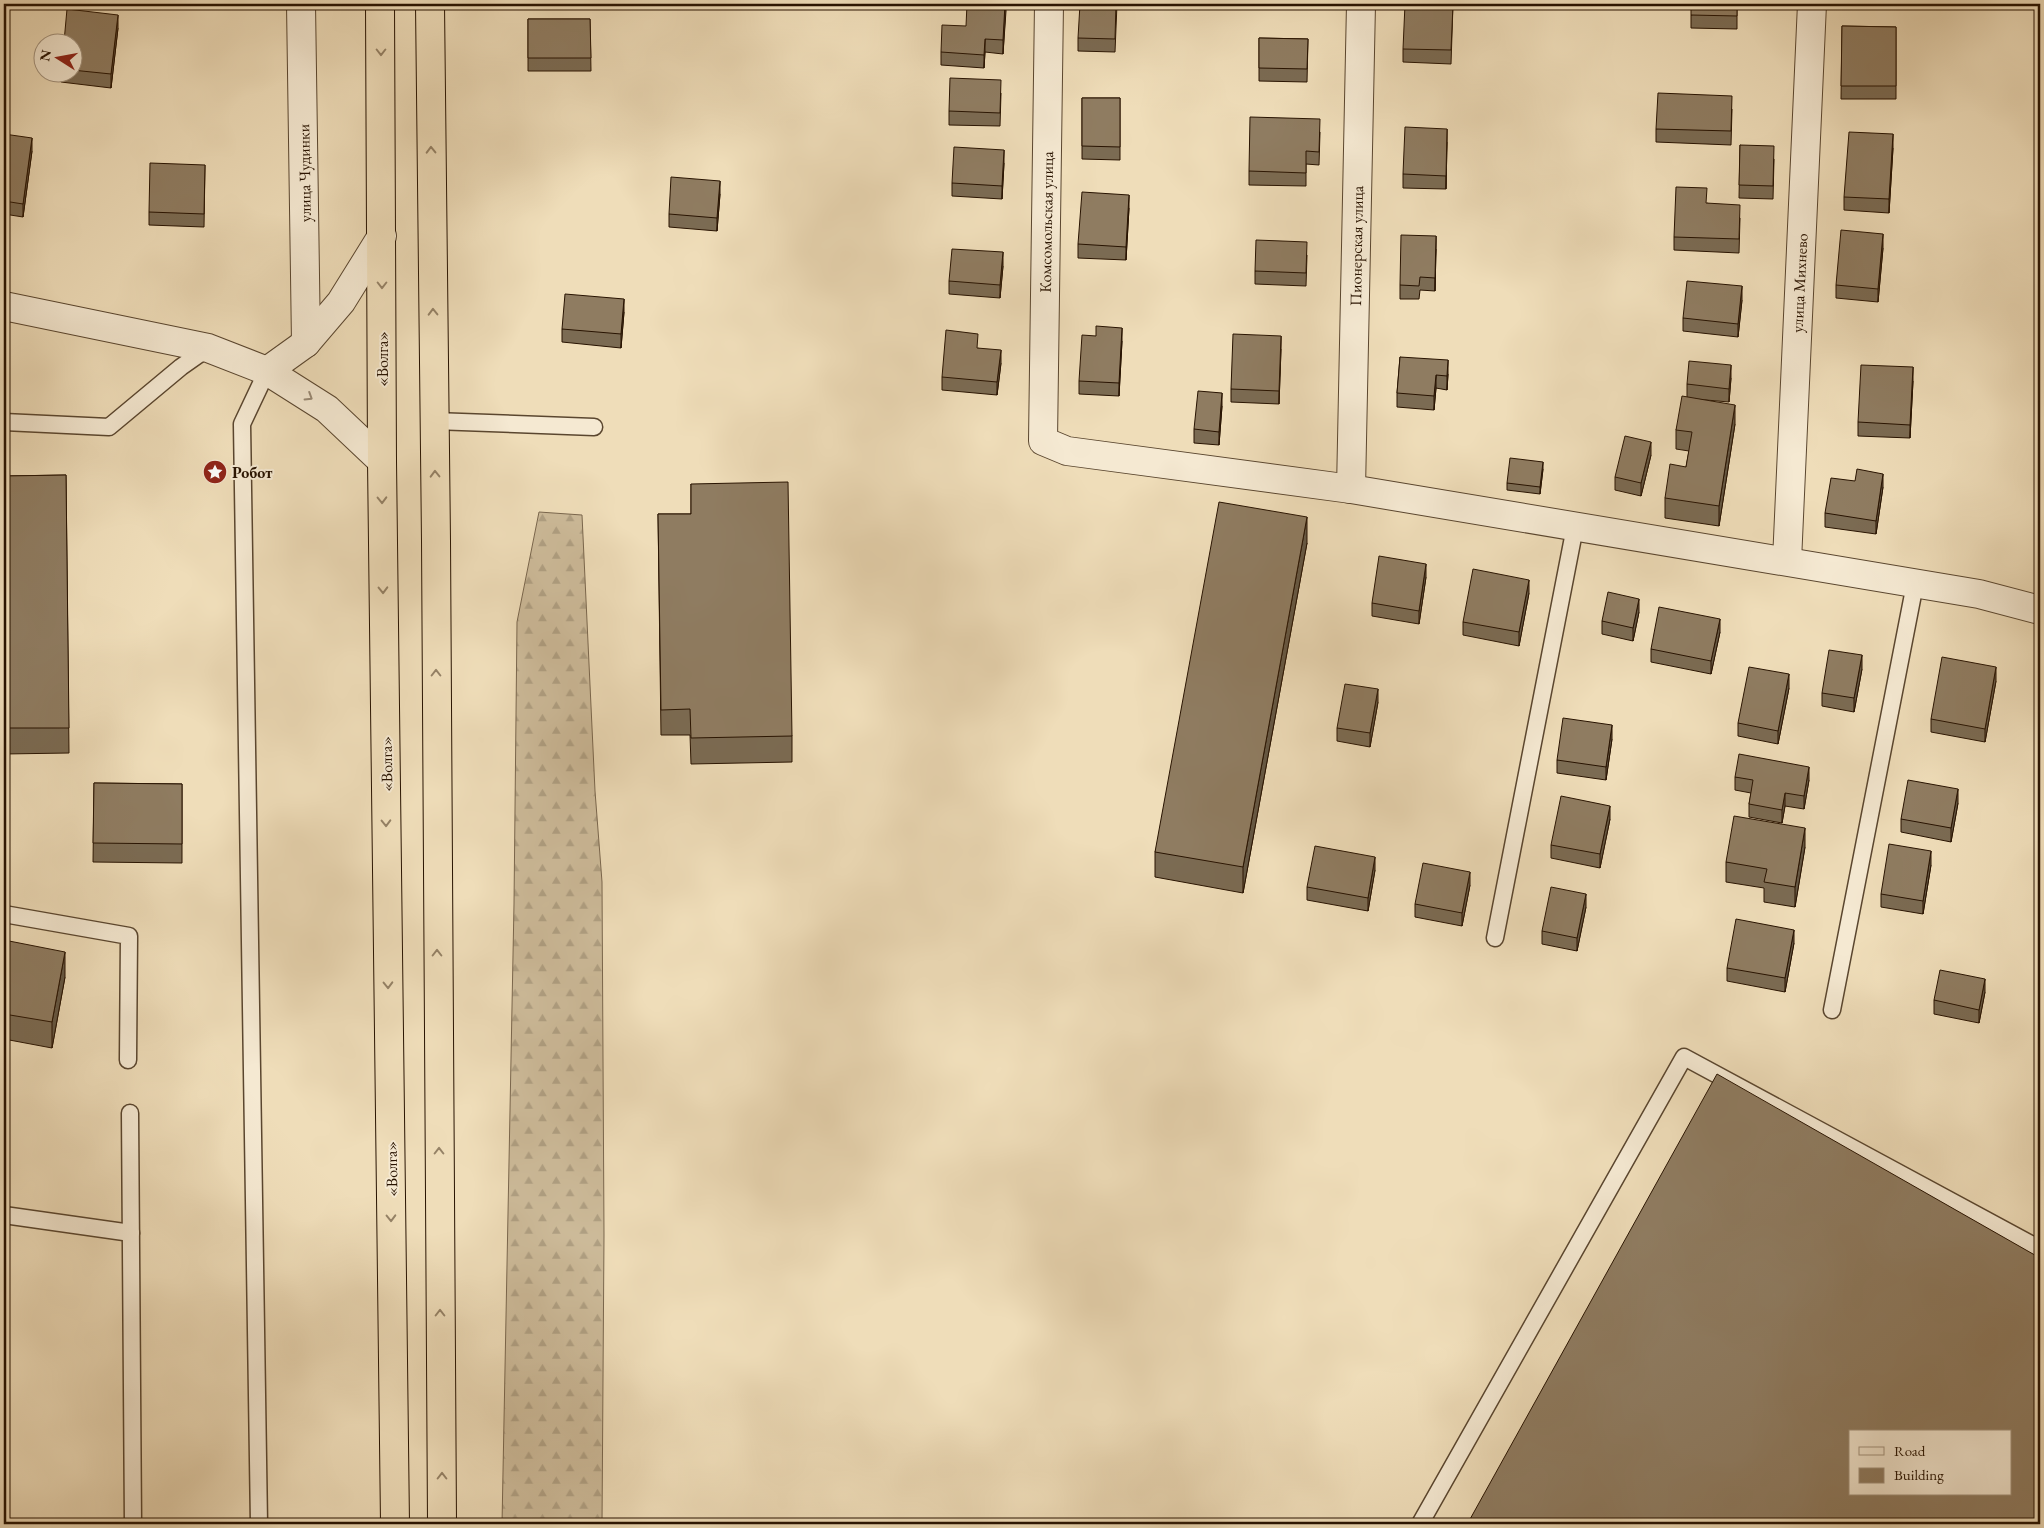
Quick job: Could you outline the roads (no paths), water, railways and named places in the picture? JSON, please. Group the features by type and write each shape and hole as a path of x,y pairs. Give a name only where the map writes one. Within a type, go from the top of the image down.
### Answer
{"highway":[{"name":"«Волга»","path":"380,4 382,461 395,1524"},
{"path":"430,4 442,1524"}],"street":[{"name":"улица Чудинки","path":"301,4 306,343"},
{"name":"Комсомольская улица","path":"1050,4 1043,441 1068,451 1351,489"},
{"name":"Пионерская улица","path":"1351,489 1361,4"},
{"name":"улица Михнево","path":"1787,561 1812,4"},
{"path":"267,371 306,343 341,302 382,236"},
{"path":"4,306 208,348 267,371 327,409 382,461"},
{"path":"1351,489 1978,594 2040,610"}],"lane":[{"path":"4,422 109,427 181,367 208,348"},
{"path":"259,1524 242,424 267,371"},
{"path":"434,421 594,427"},
{"path":"1495,938 1575,526"},
{"path":"1832,1010 1915,584"},
{"path":"4,914 130,936 128,1060"},
{"path":"1420,1524 1684,1057 2040,1249"},
{"path":"130,1112 133,1524"},
{"path":"4,1216 131,1233"}],"place":[{"name":"Робот","path":"215,472"}]}
